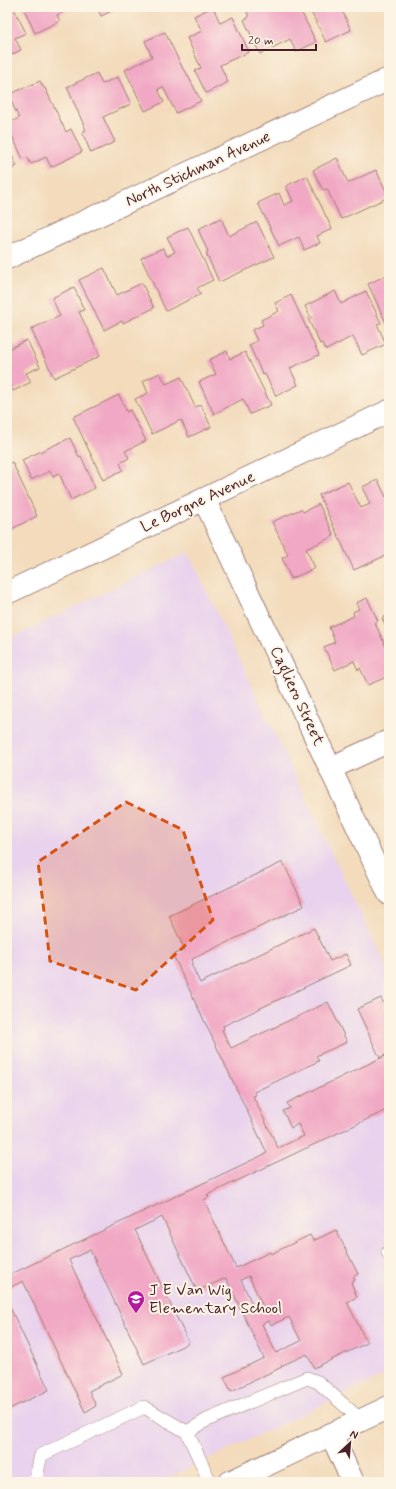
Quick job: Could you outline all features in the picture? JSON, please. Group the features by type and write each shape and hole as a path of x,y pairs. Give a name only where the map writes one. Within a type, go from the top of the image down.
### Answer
{"street":[{"name":"North Stichman Avenue","path":"7,258 389,79"},
{"name":"Le Borgne Avenue","path":"7,593 389,411"},
{"name":"Cagliero Street","path":"204,499 389,894"},
{"path":"331,768 389,741"},
{"path":"230,1482 389,1407"},
{"path":"331,1434 353,1482"}],"lane":[{"path":"187,1432 207,1420 307,1378 318,1382 361,1420"},
{"path":"35,1482 41,1455 144,1407 187,1432 210,1482"}],"highlighted area":[{"path":"126,802 183,830 213,920 136,990 50,961 38,862"}],"shaded area":[{"path":"188,552 389,973 389,1373 159,1482 12,1482 7,1471 7,640"}],"building":[{"path":"7,7 13,7 26,33 15,38 21,50 7,57"},
{"path":"23,7 73,7 57,15 60,21 35,33"},
{"path":"97,7 121,7 101,16"},
{"path":"213,7 220,23 233,17 249,52 220,65 228,82 206,93 195,71 201,68 187,38 202,31 194,16"},
{"path":"245,7 299,7 316,42 296,52 290,39 260,54 244,20 249,17"},
{"path":"311,7 344,7 342,10 351,30 326,42 310,10 312,9"},
{"path":"165,32 201,101 176,113 163,87 158,89 164,102 145,111 125,70 152,57 145,41"},
{"path":"97,73 102,84 118,77 131,104 103,117 115,142 91,153 82,132 86,130 67,87"},
{"path":"40,81 45,88 66,132 71,129 82,152 51,167 46,157 31,164 27,157 23,159 7,125 19,118 8,95"},
{"path":"7,146 17,166 7,171"},
{"path":"337,158 348,183 376,170 389,197 341,219 327,189 323,190 313,170"},
{"path":"307,176 332,229 317,236 320,243 304,250 299,237 279,246 258,203 279,193 284,205 293,201 286,186"},
{"path":"221,218 229,236 257,222 274,257 219,282 206,253 208,252 198,229"},
{"path":"188,227 213,280 197,288 201,294 166,311 141,258 163,248 167,256 175,252 167,237"},
{"path":"104,268 117,295 142,283 154,308 123,323 122,321 104,330 79,280"},
{"path":"389,274 389,329 368,284"},
{"path":"74,287 84,310 79,312 100,356 54,378 31,329 60,316 52,298"},
{"path":"335,291 341,304 366,291 381,323 377,324 386,344 362,355 353,336 326,350 322,343 320,344 308,319 311,318 305,306"},
{"path":"291,295 319,355 290,368 298,385 276,396 265,374 263,375 249,345 257,341 252,330 263,325 261,320 279,311 275,303"},
{"path":"27,340 40,367 26,373 31,382 13,391 7,382 7,350"},
{"path":"227,351 230,359 245,352 271,405 250,414 243,399 214,414 199,382 216,374 209,360"},
{"path":"160,373 166,384 181,377 195,407 201,405 211,427 189,437 181,420 152,434 135,399 148,393 143,381"},
{"path":"119,395 127,412 130,410 146,441 125,451 129,458 120,463 123,470 103,480 73,417"},
{"path":"70,438 79,457 81,456 95,488 71,500 59,473 53,476 50,471 31,480 22,460"},
{"path":"12,462 37,516 8,531 7,465"},
{"path":"378,480 386,497 389,496 389,554 354,570 319,495 348,482 361,508 370,504 362,487"},
{"path":"319,504 334,536 306,549 315,568 291,579 282,558 288,555 272,522 301,509 303,512"},
{"path":"367,598 378,621 375,623 389,654 389,676 368,685 360,668 358,670 354,661 335,670 324,647 335,642 329,627 354,616 353,612 359,609 356,603"},
{"path":"389,615 389,632 382,618"},
{"path":"283,862 304,906 192,959 193,963 191,964 200,983 314,928 330,961 346,954 351,965 223,1026 224,1029 222,1030 231,1048 328,1002 347,1042 316,1056 319,1061 254,1092 256,1095 253,1096 278,1148 304,1136 298,1124 291,1128 283,1111 290,1108 287,1103 385,1056 389,1061 389,1109 207,1195 209,1197 204,1200 236,1268 270,1252 271,1254 310,1235 313,1241 336,1230 358,1274 353,1277 355,1280 351,1282 357,1297 347,1302 367,1343 314,1368 307,1354 231,1391 224,1377 264,1358 226,1278 197,1291 162,1217 135,1230 189,1343 144,1364 90,1250 69,1260 123,1374 89,1391 96,1406 85,1412 23,1281 7,1289 7,1276 267,1153 173,955 185,950 169,916","holes":["249,1276 264,1309 256,1312 241,1280","289,1317 301,1341 276,1353 262,1324 269,1321 271,1325"]},
{"path":"381,998 389,1015 389,1053 380,1058 357,1009"},
{"path":"7,1301 49,1390 7,1410"}],"place":[{"name":"J E Van Wig Elementary School","path":"136,1314"}]}
